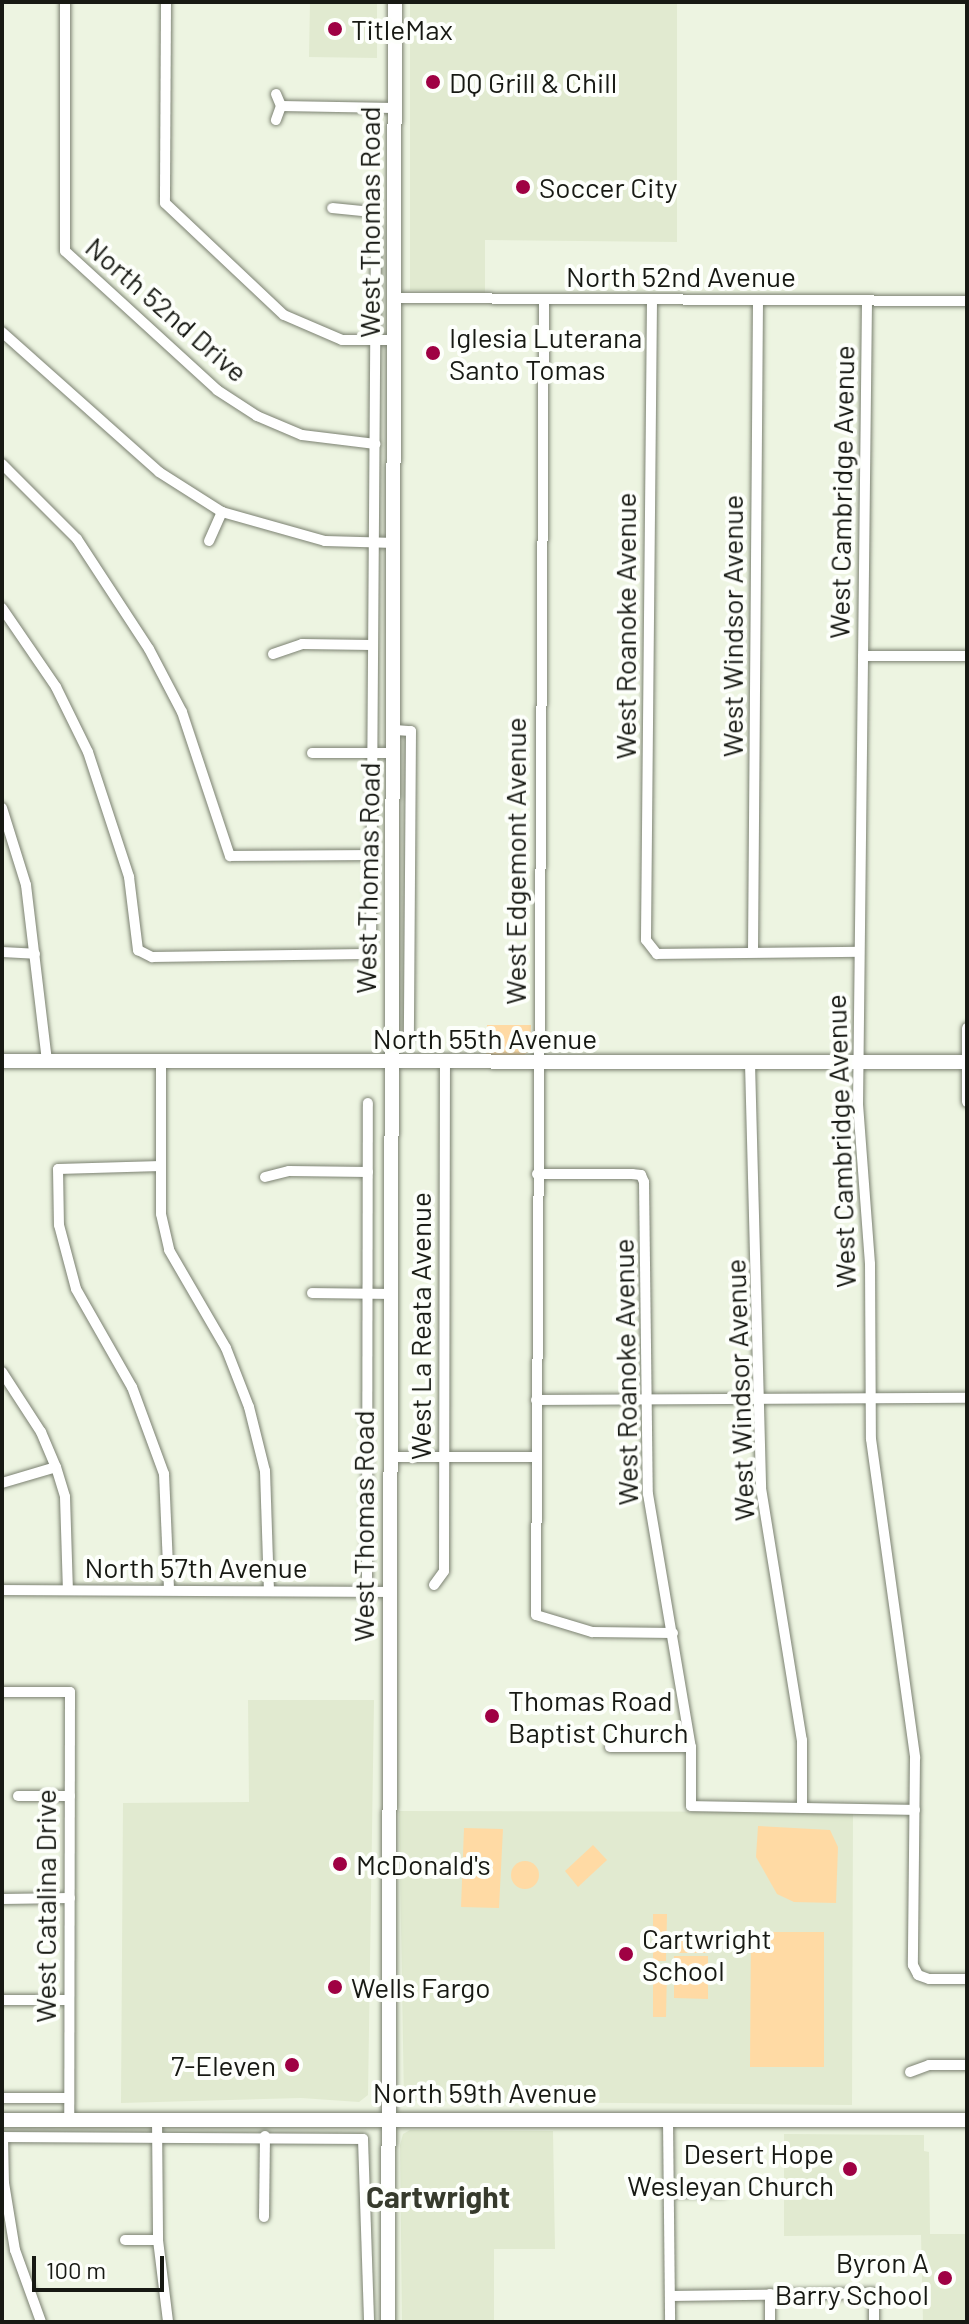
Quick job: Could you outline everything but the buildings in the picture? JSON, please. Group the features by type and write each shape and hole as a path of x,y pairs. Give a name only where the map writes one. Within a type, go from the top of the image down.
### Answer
{"main road":[{"name":"West Thomas Road","path":"388,2322 386,2117 390,1064 395,730 395,2"},
{"name":"North 55th Avenue","path":"2,1061 390,1064 967,1062"},
{"name":"North 59th Avenue","path":"2,2120 386,2117 967,2120"}],"street":[{"name":"North 52nd Drive","path":"65,2 65,251 217,390 257,416 302,435 375,444"},
{"path":"166,2 165,203 284,315 342,340 396,340"},
{"path":"276,94 281,106 276,120"},
{"path":"281,106 394,108"},
{"name":"West Thomas Road","path":"2,608 56,687 88,752 129,877 138,950 152,957 366,954 375,444 372,212 332,208"},
{"name":"North 52nd Avenue","path":"395,298 967,301"},
{"name":"West Edgemont Avenue","path":"544,299 536,1615 592,1632 673,1633"},
{"name":"West Roanoke Avenue","path":"652,300 646,940 650,951 753,952"},
{"name":"West Windsor Avenue","path":"753,952 758,300"},
{"name":"West Cambridge Avenue","path":"867,301 858,1063 870,1264 874,1489 915,1758 913,1965 918,1975 967,1979"},
{"path":"2,332 159,472 222,512 283,533 395,543"},
{"path":"2,464 77,539 149,649 182,712 230,856 370,855"},
{"path":"209,541 222,512"},
{"path":"273,654 302,644 372,645"},
{"path":"863,656 967,656"},
{"name":"West Thomas Road","path":"395,730 411,731 409,1038"},
{"path":"312,753 394,753"},
{"path":"2,808 26,885 47,1062"},
{"path":"2,952 35,954"},
{"path":"753,952 859,952"},
{"path":"391,988 409,988"},
{"path":"967,1028 967,1102"},
{"path":"161,1063 161,1214 169,1250 226,1348 265,1471 269,1591"},
{"name":"West Windsor Avenue","path":"750,1063 761,1488 802,1740 802,1808"},
{"name":"West La Reata Avenue","path":"434,1585 444,1571 445,1064"},
{"name":"West Thomas Road","path":"367,1591 368,1103"},
{"path":"161,1166 58,1169 59,1225 76,1289 132,1387 164,1474 169,1590"},
{"path":"265,1177 289,1171 368,1172"},
{"name":"West Roanoke Avenue","path":"537,1174 641,1175 647,1248 648,1494 691,1747 691,1806 802,1808"},
{"path":"312,1293 389,1294"},
{"path":"2,1372 41,1432 56,1467 65,1497 68,1590"},
{"path":"536,1400 967,1398"},
{"path":"390,1457 537,1457"},
{"path":"2,1483 56,1467"},
{"name":"North 57th Avenue","path":"2,1590 389,1592"},
{"name":"West Catalina Drive","path":"2,1692 70,1692 69,2119"},
{"path":"610,1747 691,1747"},
{"path":"18,1796 70,1796"},
{"path":"802,1808 915,1810"},
{"path":"2,1899 70,1898"},
{"path":"2,2000 69,2000"},
{"path":"910,2072 929,2065 967,2065"},
{"path":"2,2098 69,2098"},
{"path":"157,2119 158,2240 168,2322"},
{"path":"668,2119 670,2322"},
{"name":"North 59th Avenue","path":"3,2137 157,2135 363,2139 369,2322"},
{"path":"264,2217 265,2136"},
{"path":"3,2137 4,2183 15,2250 41,2322"},
{"path":"667,2192 723,2192"},
{"path":"125,2240 158,2240"},
{"path":"670,2296 874,2293 874,2322"},
{"path":"770,2294 770,2322"}],"shaded area":[{"path":"310,2 377,2 377,58 309,57"},
{"path":"410,2 677,2 677,242 485,240 485,293 410,290"},
{"path":"487,1025 531,1025 530,1050 523,1056 486,1057"},
{"path":"248,1700 374,1700 368,2095 359,2102 301,2098 121,2103 123,1803 249,1802"},
{"name":"Cartwright School","path":"399,1811 853,1812 852,2105 404,2101"},
{"path":"758,1826 830,1830 838,1847 836,1903 794,1902 777,1894 756,1857"},
{"path":"464,1828 503,1829 499,1908 461,1907"},
{"path":"593,1845 607,1860 578,1887 565,1871"},
{"path":"525,1861 535,1865 539,1875 535,1885 525,1889 515,1885 511,1875 515,1865"},
{"path":"653,1914 667,1914 666,1961 653,1961"},
{"path":"751,1932 824,1932 824,2067 750,2067"},
{"path":"674,1933 708,1933 708,1953 674,1953"},
{"path":"674,1956 708,1956 708,1976 674,1976"},
{"path":"653,1970 667,1970 666,2017 653,2017"},
{"path":"674,1978 708,1978 708,1999 674,1998"},
{"path":"410,2130 553,2131 555,2249 494,2249 494,2322 402,2322 400,2145 403,2134"},
{"path":"784,2134 924,2135 924,2151 929,2152 930,2234 967,2234 967,2322 923,2322 921,2235 784,2236"}],"place":[{"name":"TitleMax","path":"335,29"},
{"name":"DQ Grill & Chill","path":"433,82"},
{"name":"Soccer City","path":"523,187"},
{"name":"Iglesia Luterana Santo Tomas","path":"433,353"},
{"name":"Thomas Road Baptist Church","path":"492,1716"},
{"name":"McDonald's","path":"340,1864"},
{"name":"Cartwright School","path":"626,1954"},
{"name":"Wells Fargo","path":"335,1987"},
{"name":"7-Eleven","path":"292,2065"},
{"name":"Desert Hope Wesleyan Church","path":"850,2169"},
{"name":"Byron A Barry School","path":"945,2278"}],"district":[{"name":"Cartwright","path":"438,2196"}]}
